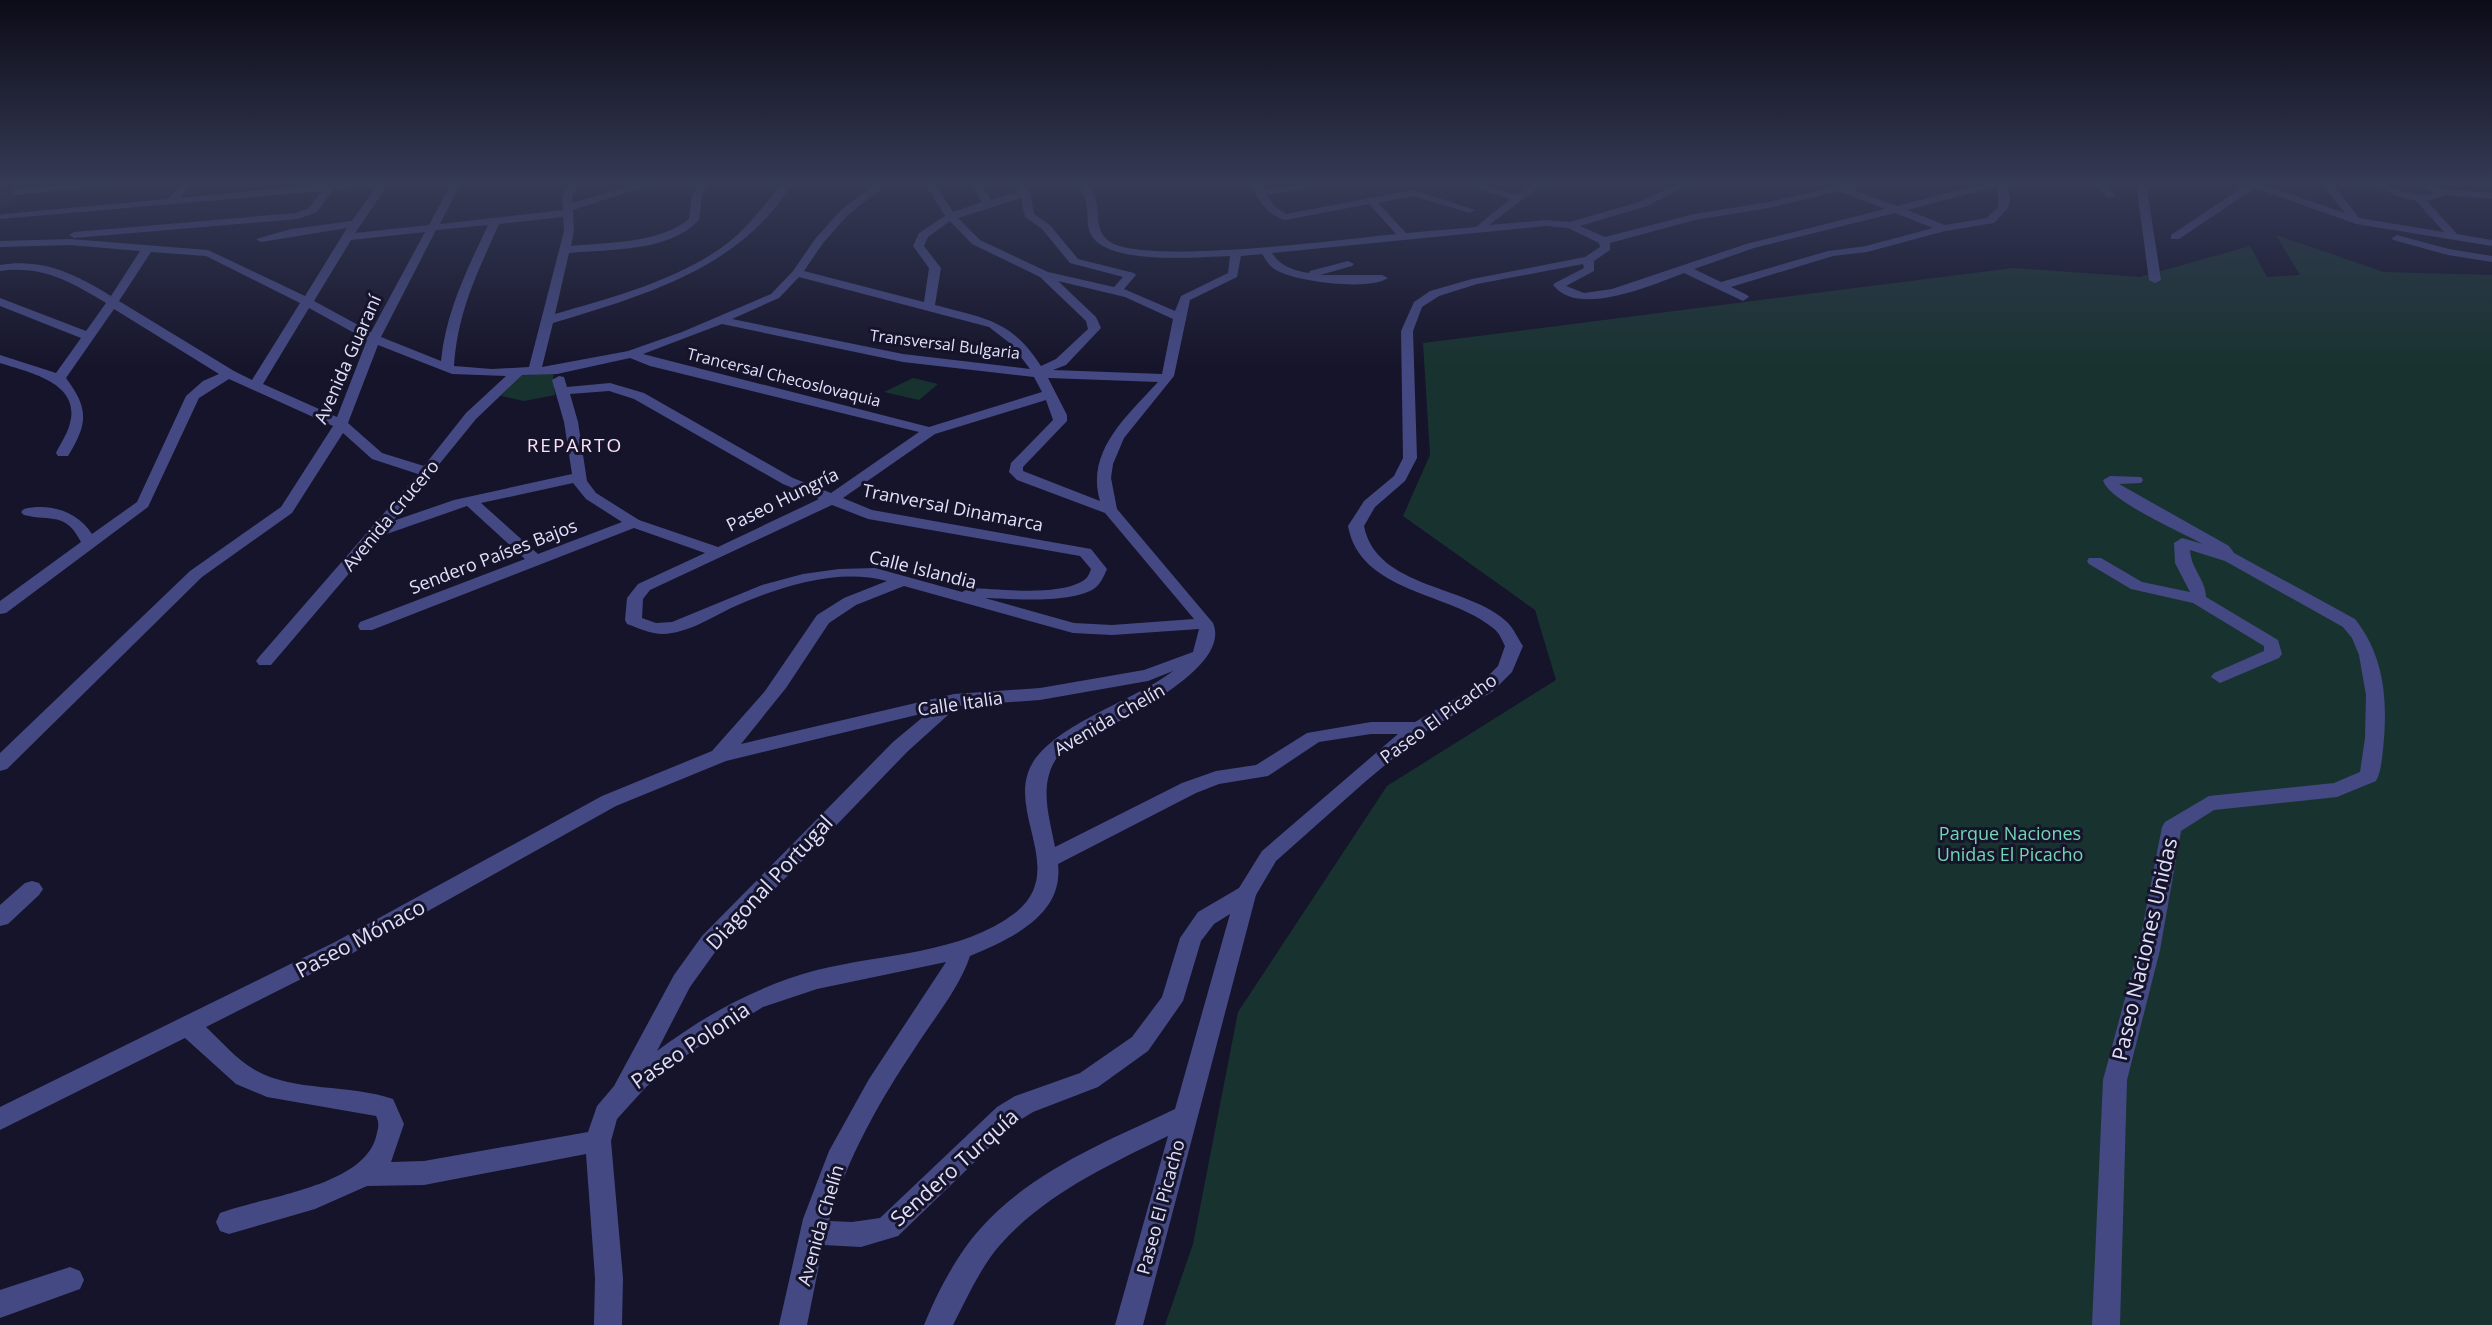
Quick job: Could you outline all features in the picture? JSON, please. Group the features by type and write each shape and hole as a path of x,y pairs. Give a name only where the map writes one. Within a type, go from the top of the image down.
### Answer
{"street":[{"path":"1,253 58,244"},
{"path":"1,253 73,244"},
{"path":"90,244 208,253 374,339 447,368 469,372 518,372 557,370 631,354 721,320 775,296 797,273 817,244"},
{"path":"255,386 343,244"},
{"name":"Avenida Guaraní","path":"0,764 102,668 195,574 287,510 341,424 374,339 424,244"},
{"path":"447,368 450,334 458,303 485,244"},
{"path":"535,371 566,244"},
{"path":"564,250 609,244"},
{"path":"549,320 598,305 699,264 733,244"},
{"path":"918,244 934,263 938,273 929,307"},
{"path":"980,244 1044,275 1133,295 1177,317"},
{"path":"1060,244 1074,261 1130,275 1117,290"},
{"path":"1106,244 1150,254 1236,253 1326,244"},
{"path":"1605,244 1603,252 1588,260 1590,269 1563,282 1559,285 1561,289 1571,295 1594,296 1759,244"},
{"path":"1720,286 1832,253 1886,244"},
{"path":"2150,244 2155,281"},
{"path":"2415,244 2492,259"},
{"path":"59,378 114,302 147,249"},
{"path":"1265,250 1275,265 1304,275 1360,281 1382,278"},
{"path":"1,253 37,251 24,266"},
{"path":"1,253 24,266 50,268 114,302 229,374 341,424 377,456 427,472"},
{"path":"1201,653 1208,633 1205,623 1110,510 1102,491 1103,470 1120,432 1167,378 1177,317 1185,298 1233,275 1236,253"},
{"name":"Paseo El Picacho","path":"1129,1325 1246,894 1269,856 1418,728 1486,688 1506,668 1514,646 1502,626 1476,610 1405,581 1378,564 1359,542 1356,526 1369,504 1400,478 1410,458 1407,331 1412,315 1421,302 1452,287 1588,260"},
{"path":"1304,275 1348,264"},
{"path":"1685,269 1743,297"},
{"path":"797,273 993,324 1008,332 1038,372 1060,415 1060,421 1016,466 1016,472 1022,477 1110,510"},
{"path":"1038,372 1061,362 1095,328 1092,320 1044,275"},
{"path":"0,302 87,336"},
{"name":"Transversal Bulgaria","path":"721,320 807,341 965,367 1167,378"},
{"name":"Trancersal Checoslovaquia","path":"631,354 655,363 930,431"},
{"path":"0,359 59,378 76,404 78,422 63,453"},
{"path":"557,370 572,422 580,482 591,496 634,523 718,552"},
{"name":"Avenida Crucero","path":"265,661 427,472 471,416 518,372"},
{"path":"0,609 143,504 194,396 208,384 229,374"},
{"name":"Tranversal Dinamarca","path":"562,391 610,387 639,396 788,481 868,514 1084,552 1093,559 1098,569 1094,580 1087,586 1068,590 1012,593 934,591"},
{"name":"Paseo Hungría","path":"644,587 832,499 930,431 1050,394"},
{"path":"373,534 470,501 580,477"},
{"path":"2136,480 2110,480 2111,485 2122,494 2223,550 2228,556"},
{"path":"470,501 534,560"},
{"path":"29,512 67,514 80,525 89,543"},
{"name":"Sendero Países Bajos","path":"366,626 634,523"},
{"path":"2198,599 2198,589 2183,563 2182,543 2194,544 2219,557 2228,556"},
{"name":"Paseo Naciones Unidas","path":"2106,1325 2115,1080 2149,950 2172,827 2208,803 2337,790 2369,776 2375,748 2374,675 2360,633 2349,624 2228,556"},
{"path":"2095,561 2137,586 2198,599 2272,644 2273,654 2220,677"},
{"name":"Calle Islandia","path":"644,587 635,598 633,620 652,628 669,628 761,590 826,574 875,573 1073,628 1146,629 1205,623"},
{"path":"719,756 764,705 789,670 804,642 822,620 843,604 900,582"},
{"name":"Calle Italia","path":"719,756 954,700 1040,694 1148,675 1201,653"},
{"name":"Avenida Chelín","path":"793,1325 814,1231 837,1161 872,1093 954,971 961,950 1001,934 1040,902 1045,886 1047,860 1034,783 1037,768 1056,747 1170,683 1201,653"},
{"name":"Diagonal Portugal","path":"621,1093 682,981 710,942 900,747 954,700"},
{"path":"1047,860 1189,788 1216,778 1261,771 1314,737 1371,728 1418,728"},
{"name":"Paseo Mónaco","path":"0,1119 110,1063 189,1027 343,947 610,802 719,756"},
{"path":"0,918 32,889"},
{"name":"Sendero Turquía","path":"814,1231 851,1237 869,1235 889,1227 1006,1115 1024,1104 1089,1080 1140,1044 1172,1001 1191,938 1206,918 1246,894"},
{"name":"Paseo Polonia","path":"598,1141 606,1114 621,1093 688,1043 770,993 961,950"},
{"path":"189,1027 245,1077 276,1090 384,1107 392,1124 384,1152 365,1174 341,1188 229,1222"},
{"path":"939,1325 989,1239 1018,1210 1082,1167 1185,1116"},
{"path":"365,1174 424,1173 598,1141 608,1278 608,1325"},
{"path":"0,1304 69,1280"}],"green space":[{"name":"Parque Naciones Unidas El Picacho","path":"2281,244 2302,244 2384,272 2492,275 2492,1325 1165,1325 1193,1244 1238,1012 1387,786 1556,680 1535,610 1403,516 1430,455 1423,343 2013,268 2140,277 2250,246 2267,277 2300,275"},
{"path":"553,372 555,395 524,401 501,396 521,375"},
{"path":"913,378 938,384 919,400 884,392"}],"district":[{"name":"REPARTO","path":"575,445"}]}
